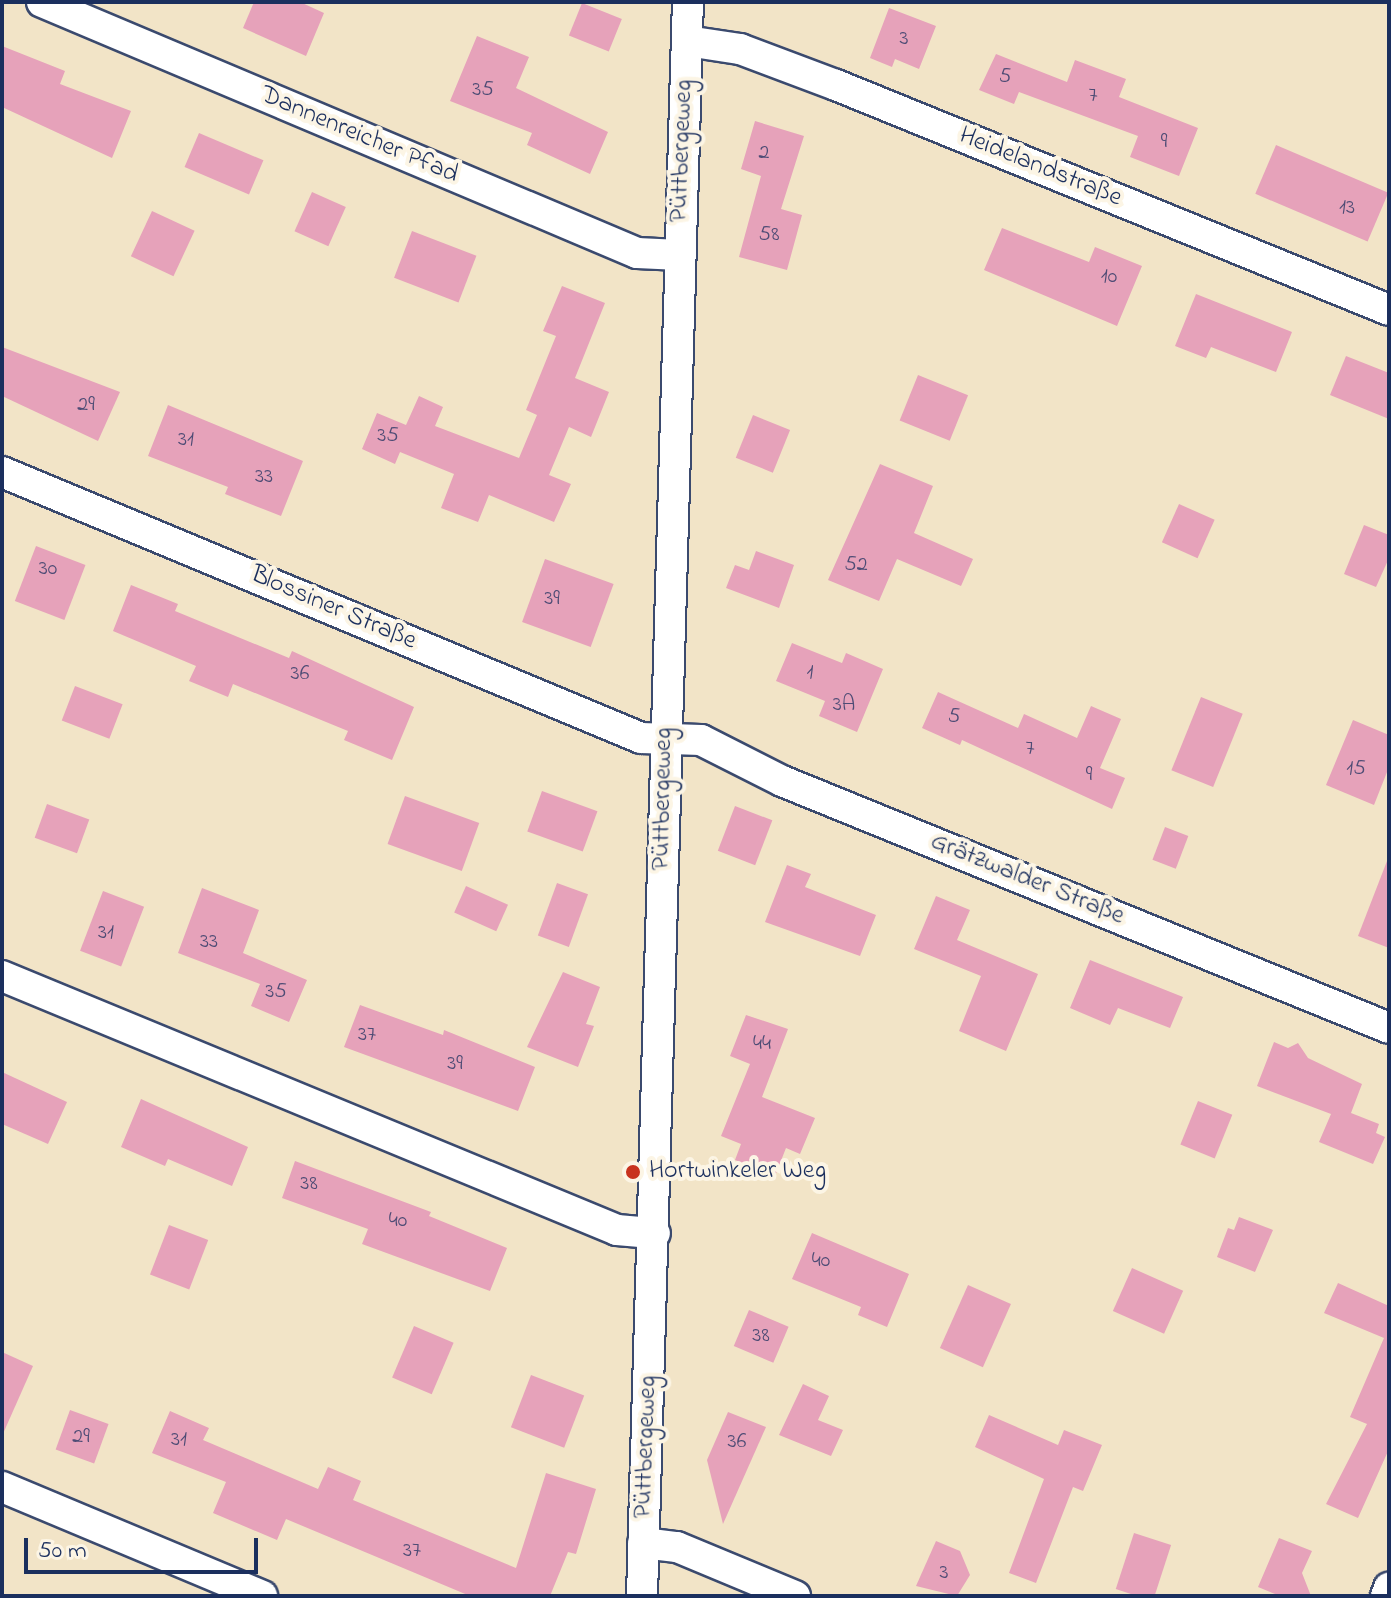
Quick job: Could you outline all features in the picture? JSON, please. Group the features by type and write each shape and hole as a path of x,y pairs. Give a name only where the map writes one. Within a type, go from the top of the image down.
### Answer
{"street":[{"name":"Dannenreicher Pfad","path":"42,2 637,253 680,255"},
{"name":"Püttbergeweg","path":"642,1596 655,1233 688,2"},
{"name":"Heidelandstraße","path":"687,41 740,49 836,85 1389,310"},
{"name":"Blossiner Straße","path":"2,472 641,738 666,738"},
{"name":"Grätzwalder Straße","path":"666,738 701,740 782,781 1389,1028"},
{"path":"2,976 617,1230 655,1233"},
{"path":"2,1487 262,1596"},
{"path":"643,1543 677,1547 795,1596"},
{"path":"1386,1596 1389,1588"}],"building":[{"path":"254,2 300,2 324,13 306,56 243,28"},
{"path":"582,3 622,19 609,52 569,35"},
{"path":"889,8 936,26 919,69 895,59 892,67 870,58"},
{"path":"477,36 529,57 516,88 608,132 590,174 527,145 532,133 450,101"},
{"path":"2,46 65,71 60,84 131,111 112,158 2,107"},
{"path":"996,54 1067,82 1075,60 1126,79 1119,97 1198,128 1179,176 1130,157 1138,136 1019,92 1014,104 979,90"},
{"path":"755,121 804,136 781,209 802,215 787,270 739,257 761,176 741,169"},
{"path":"199,133 263,160 249,194 185,167"},
{"path":"1276,145 1388,193 1368,241 1255,194"},
{"path":"312,192 346,207 328,246 295,231"},
{"path":"152,211 195,231 173,276 131,256"},
{"path":"1002,228 1089,262 1095,247 1142,266 1117,326 984,270"},
{"path":"412,231 476,256 458,302 394,278"},
{"path":"562,286 605,303 575,378 609,392 591,437 569,427 549,475 571,484 554,522 489,495 478,522 441,508 454,474 400,452 395,464 362,449 377,413 406,425 419,396 443,407 435,426 519,458 537,415 526,410 556,336 543,331"},
{"path":"1196,294 1292,332 1276,372 1211,347 1206,358 1175,346"},
{"path":"2,347 120,392 98,441 2,396"},
{"path":"1346,356 1389,373 1389,419 1330,395"},
{"path":"918,375 968,395 950,441 900,420"},
{"path":"168,405 303,461 281,516 225,494 228,487 148,456"},
{"path":"753,415 790,430 773,473 736,458"},
{"path":"880,464 933,486 914,533 973,559 961,586 897,559 879,601 828,580"},
{"path":"1179,504 1215,520 1198,558 1162,542"},
{"path":"1364,525 1389,535 1389,558 1376,587 1344,574"},
{"path":"36,546 85,565 64,620 15,601"},
{"path":"756,551 794,565 779,608 726,588 735,565 749,570"},
{"path":"545,559 614,584 591,647 522,622"},
{"path":"131,585 178,604 175,611 289,658 292,651 414,707 392,760 344,740 348,731 233,684 228,697 189,681 196,666 113,631"},
{"path":"792,643 842,663 846,653 883,669 857,732 819,716 825,701 776,681"},
{"path":"75,686 123,704 109,739 62,721"},
{"path":"938,692 1018,728 1024,714 1077,738 1091,706 1121,719 1100,768 1125,778 1112,809 962,740 960,745 922,728"},
{"path":"1201,697 1243,714 1213,787 1171,770"},
{"path":"1353,720 1389,735 1389,767 1374,805 1326,785"},
{"path":"542,791 597,811 583,852 527,831"},
{"path":"405,796 479,823 462,871 388,844"},
{"path":"47,804 89,819 77,853 35,838"},
{"path":"735,806 772,820 755,865 718,851"},
{"path":"1165,827 1188,836 1176,869 1152,860"},
{"path":"1389,862 1389,948 1358,936"},
{"path":"787,865 811,874 805,887 876,915 860,956 765,922"},
{"path":"557,883 588,894 569,947 538,936"},
{"path":"466,886 508,905 496,931 454,912"},
{"path":"202,888 259,910 243,953 307,980 289,1022 251,1006 260,984 178,953"},
{"path":"103,891 144,907 121,967 80,951"},
{"path":"936,896 970,910 957,940 1038,974 1006,1051 959,1031 981,976 914,949"},
{"path":"1090,960 1183,997 1170,1028 1118,1008 1110,1025 1070,1008"},
{"path":"563,972 600,987 586,1024 594,1026 578,1067 527,1047"},
{"path":"360,1005 443,1035 444,1030 535,1067 518,1111 344,1047"},
{"path":"746,1015 788,1029 762,1097 815,1118 800,1154 786,1148 775,1176 735,1160 741,1144 721,1136 750,1064 730,1056"},
{"path":"1274,1042 1288,1048 1298,1043 1308,1058 1362,1084 1351,1113 1379,1124 1376,1133 1385,1137 1373,1164 1319,1142 1331,1114 1257,1086"},
{"path":"2,1072 67,1102 48,1144 2,1124"},
{"path":"141,1099 248,1147 232,1186 168,1159 165,1166 121,1147"},
{"path":"1198,1101 1232,1115 1215,1158 1180,1145"},
{"path":"295,1161 431,1212 429,1216 507,1248 490,1291 362,1244 368,1229 282,1198"},
{"path":"1239,1217 1273,1230 1255,1272 1217,1257 1228,1228 1234,1230"},
{"path":"169,1225 208,1240 189,1290 150,1274"},
{"path":"812,1233 909,1274 887,1327 858,1315 861,1307 792,1279"},
{"path":"1132,1268 1183,1291 1164,1334 1113,1311"},
{"path":"1338,1283 1389,1306 1389,1449 1358,1518 1326,1504 1367,1424 1350,1417 1384,1338 1324,1313"},
{"path":"968,1285 1011,1304 983,1367 940,1348"},
{"path":"749,1310 789,1327 773,1363 734,1346"},
{"path":"414,1326 454,1343 432,1394 392,1378"},
{"path":"2,1352 33,1366 2,1436"},
{"path":"531,1375 584,1395 564,1448 511,1427"},
{"path":"803,1384 829,1396 818,1420 843,1430 831,1456 779,1435"},
{"path":"70,1410 109,1424 94,1463 56,1449"},
{"path":"170,1411 209,1428 203,1440 318,1489 328,1467 361,1481 353,1500 516,1568 546,1473 596,1489 576,1554 568,1552 550,1596 470,1596 286,1519 277,1540 213,1513 226,1482 152,1453"},
{"path":"728,1412 766,1427 723,1524 707,1460"},
{"path":"989,1415 1058,1445 1064,1430 1102,1445 1083,1491 1073,1487 1036,1583 1009,1573 1044,1479 975,1447"},
{"path":"1134,1533 1171,1545 1155,1596 1137,1596 1116,1589"},
{"path":"1279,1538 1312,1551 1302,1573 1311,1596 1280,1596 1258,1587"},
{"path":"936,1541 960,1551 970,1575 957,1596 916,1586"}],"place":[{"name":"Hortwinkeler Weg","path":"633,1172"}]}
